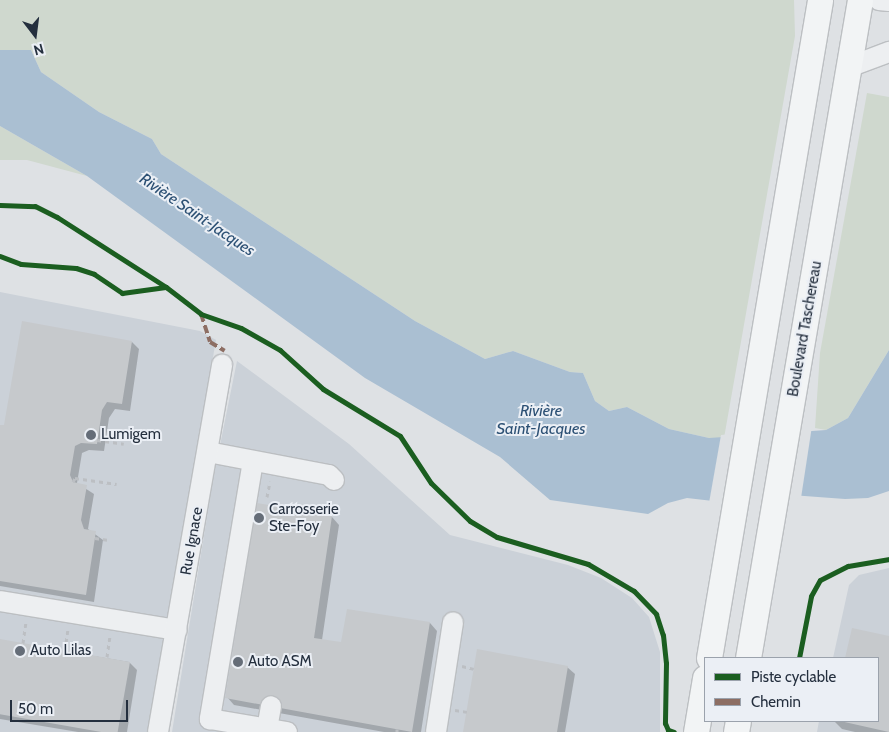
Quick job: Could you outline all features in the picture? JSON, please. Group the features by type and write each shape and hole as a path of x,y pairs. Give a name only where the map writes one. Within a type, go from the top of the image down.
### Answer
{"main road":[{"path":"709,657 820,0"},
{"name":"Boulevard Taschereau","path":"748,657 860,0"},
{"path":"696,732 704,684"}],"street":[{"path":"879,0 889,1"},
{"path":"849,67 889,52"},
{"name":"Rue Ignace","path":"158,732 222,365"},
{"path":"208,452 329,474 334,480"},
{"path":"263,463 210,719 287,732"},
{"path":"0,601 177,630"},
{"path":"436,732 453,622"},
{"path":"267,729 271,706"}],"path":[{"path":"98,440 124,444"},
{"path":"263,463 265,505"},
{"path":"73,482 75,478 117,484"},
{"path":"95,538 109,540"}],"shaded area":[{"path":"0,0 794,0 795,36 724,438 709,438 669,429 627,407 609,411 595,401 583,373 570,372 513,351 485,359 415,321 161,154 152,139 99,112 41,72 31,50 0,50"},
{"path":"867,93 889,97 889,350 848,418 826,430 815,428 820,353"},
{"path":"0,126 87,176 27,160 0,160"},
{"path":"0,292 200,331 216,340 147,732 0,732"},
{"path":"237,361 349,444 450,535 568,565 601,578 632,598 649,617 660,652 660,732 172,732 213,480"},
{"path":"889,568 889,732 817,732 819,722 879,722 879,657 833,657 849,585 859,575"}],"water":[{"name":"Rivière Saint-Jacques","path":"0,50 31,50 41,72 99,112 152,139 161,154 415,321 485,359 513,351 570,372 583,373 595,401 609,411 627,407 669,429 709,438 826,430 848,418 889,350 889,491 868,498 845,499 791,495 713,501 687,498 668,503 648,514 550,500 500,457 365,378 87,176 0,126"}],"pier":[{"path":"812,426 801,498 709,503 721,435"}],"building":[{"path":"22,321 132,341 122,404 107,402 102,410 97,444 81,443 75,446 70,475 73,482 87,485 81,520 84,529 96,531 86,595 0,581 0,425 4,425"},
{"path":"257,503 332,516 314,638 341,642 347,609 430,622 412,732 225,698"},
{"path":"852,628 889,636 889,732 844,722 879,722 879,657 845,657"},
{"path":"0,639 130,662 118,732 101,732 0,714"},
{"path":"477,649 568,666 557,732 463,732"}],"marked path":[{"path":"201,314 210,342 225,351"}],"cycle path":[{"path":"0,205 35,206 57,217 166,287 201,314 241,328 280,350 323,389 400,436 431,483 470,521 497,537 588,564 634,591 656,614 663,635 666,663 665,723 668,730 674,732"},
{"path":"0,256 21,264 76,268 94,274 122,293 166,287"},
{"path":"799,657 811,596 820,580 848,566 889,559"}],"place":[{"name":"Lumigem","path":"91,435"},
{"name":"Carrosserie Ste-Foy","path":"259,518"},
{"name":"Auto Lilas","path":"20,651"},
{"name":"Auto ASM","path":"238,662"}]}
